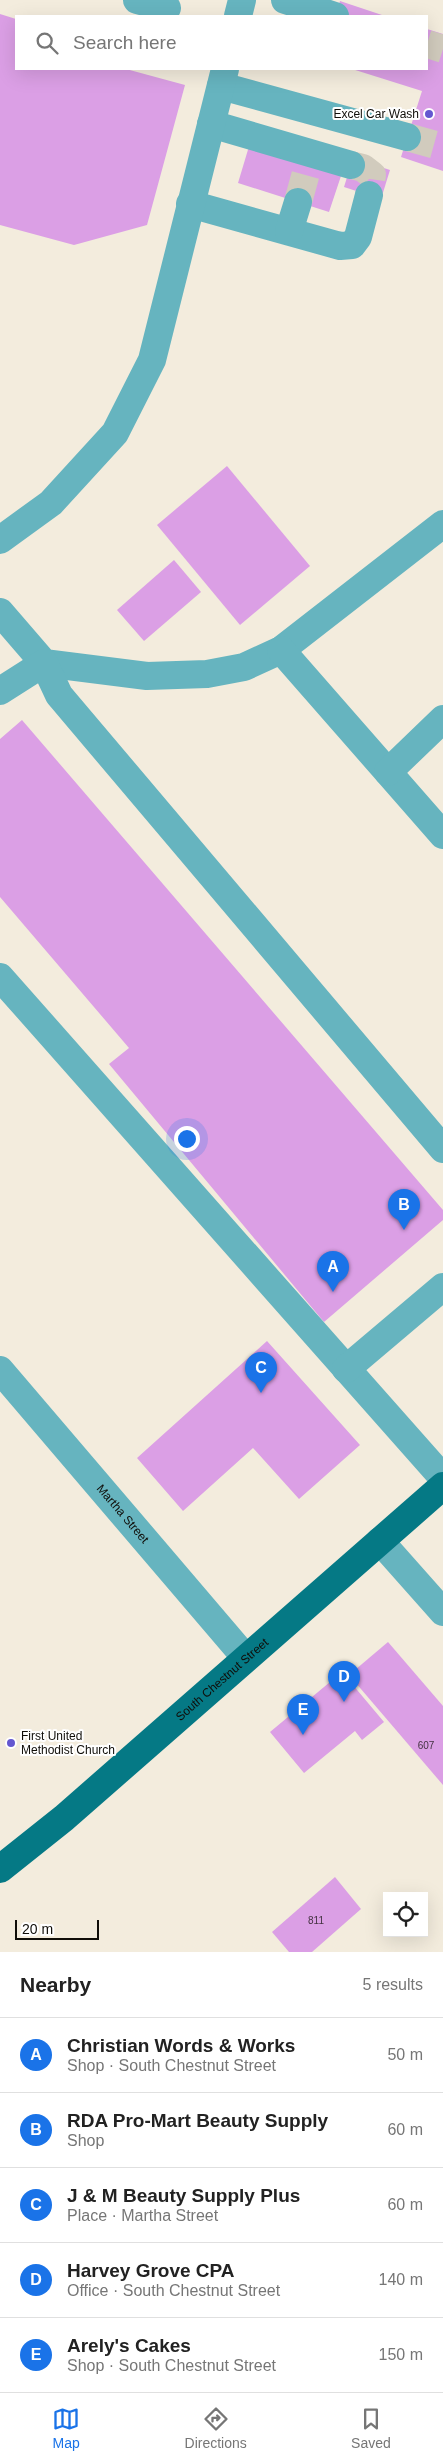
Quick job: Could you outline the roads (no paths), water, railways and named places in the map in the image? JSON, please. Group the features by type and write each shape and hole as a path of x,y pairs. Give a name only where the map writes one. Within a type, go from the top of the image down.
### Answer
{"main road":[{"name":"South Chestnut Street","path":"0,1870 64,1818 443,1486"}],"street":[{"path":"138,0 167,8"},
{"path":"238,15 242,0"},
{"path":"285,0 332,15"},
{"path":"0,540 51,503 115,433 152,360 223,77 407,137"},
{"path":"211,124 310,158 351,165"},
{"path":"190,204 340,246 352,245 358,237 369,195"},
{"path":"289,231 298,202"},
{"path":"0,692 44,663 147,676 207,674 244,667 281,650 443,524"},
{"path":"0,612 44,663 59,695 443,1150"},
{"path":"281,650 443,835"},
{"path":"388,772 443,719"},
{"path":"0,977 443,1478"},
{"path":"346,1369 443,1287"},
{"name":"Martha Street","path":"0,1370 246,1657"},
{"path":"380,1541 443,1612"}],"tunnel":[{"path":"428,44 443,49"},
{"path":"407,137 443,147"},
{"path":"298,202 309,162"},
{"path":"351,165 363,168 372,175 369,195"}],"place":[{"name":"Excel Car Wash","path":"429,114"},
{"name":"RDA Pro-Mart Beauty Supply","path":"404,1230"},
{"name":"Christian Words & Works","path":"333,1292"},
{"name":"J & M Beauty Supply Plus","path":"261,1393"},
{"name":"Harvey Grove CPA","path":"344,1702"},
{"name":"Arely's Cakes","path":"303,1735"},
{"name":"First United Methodist Church","path":"11,1743"}]}
